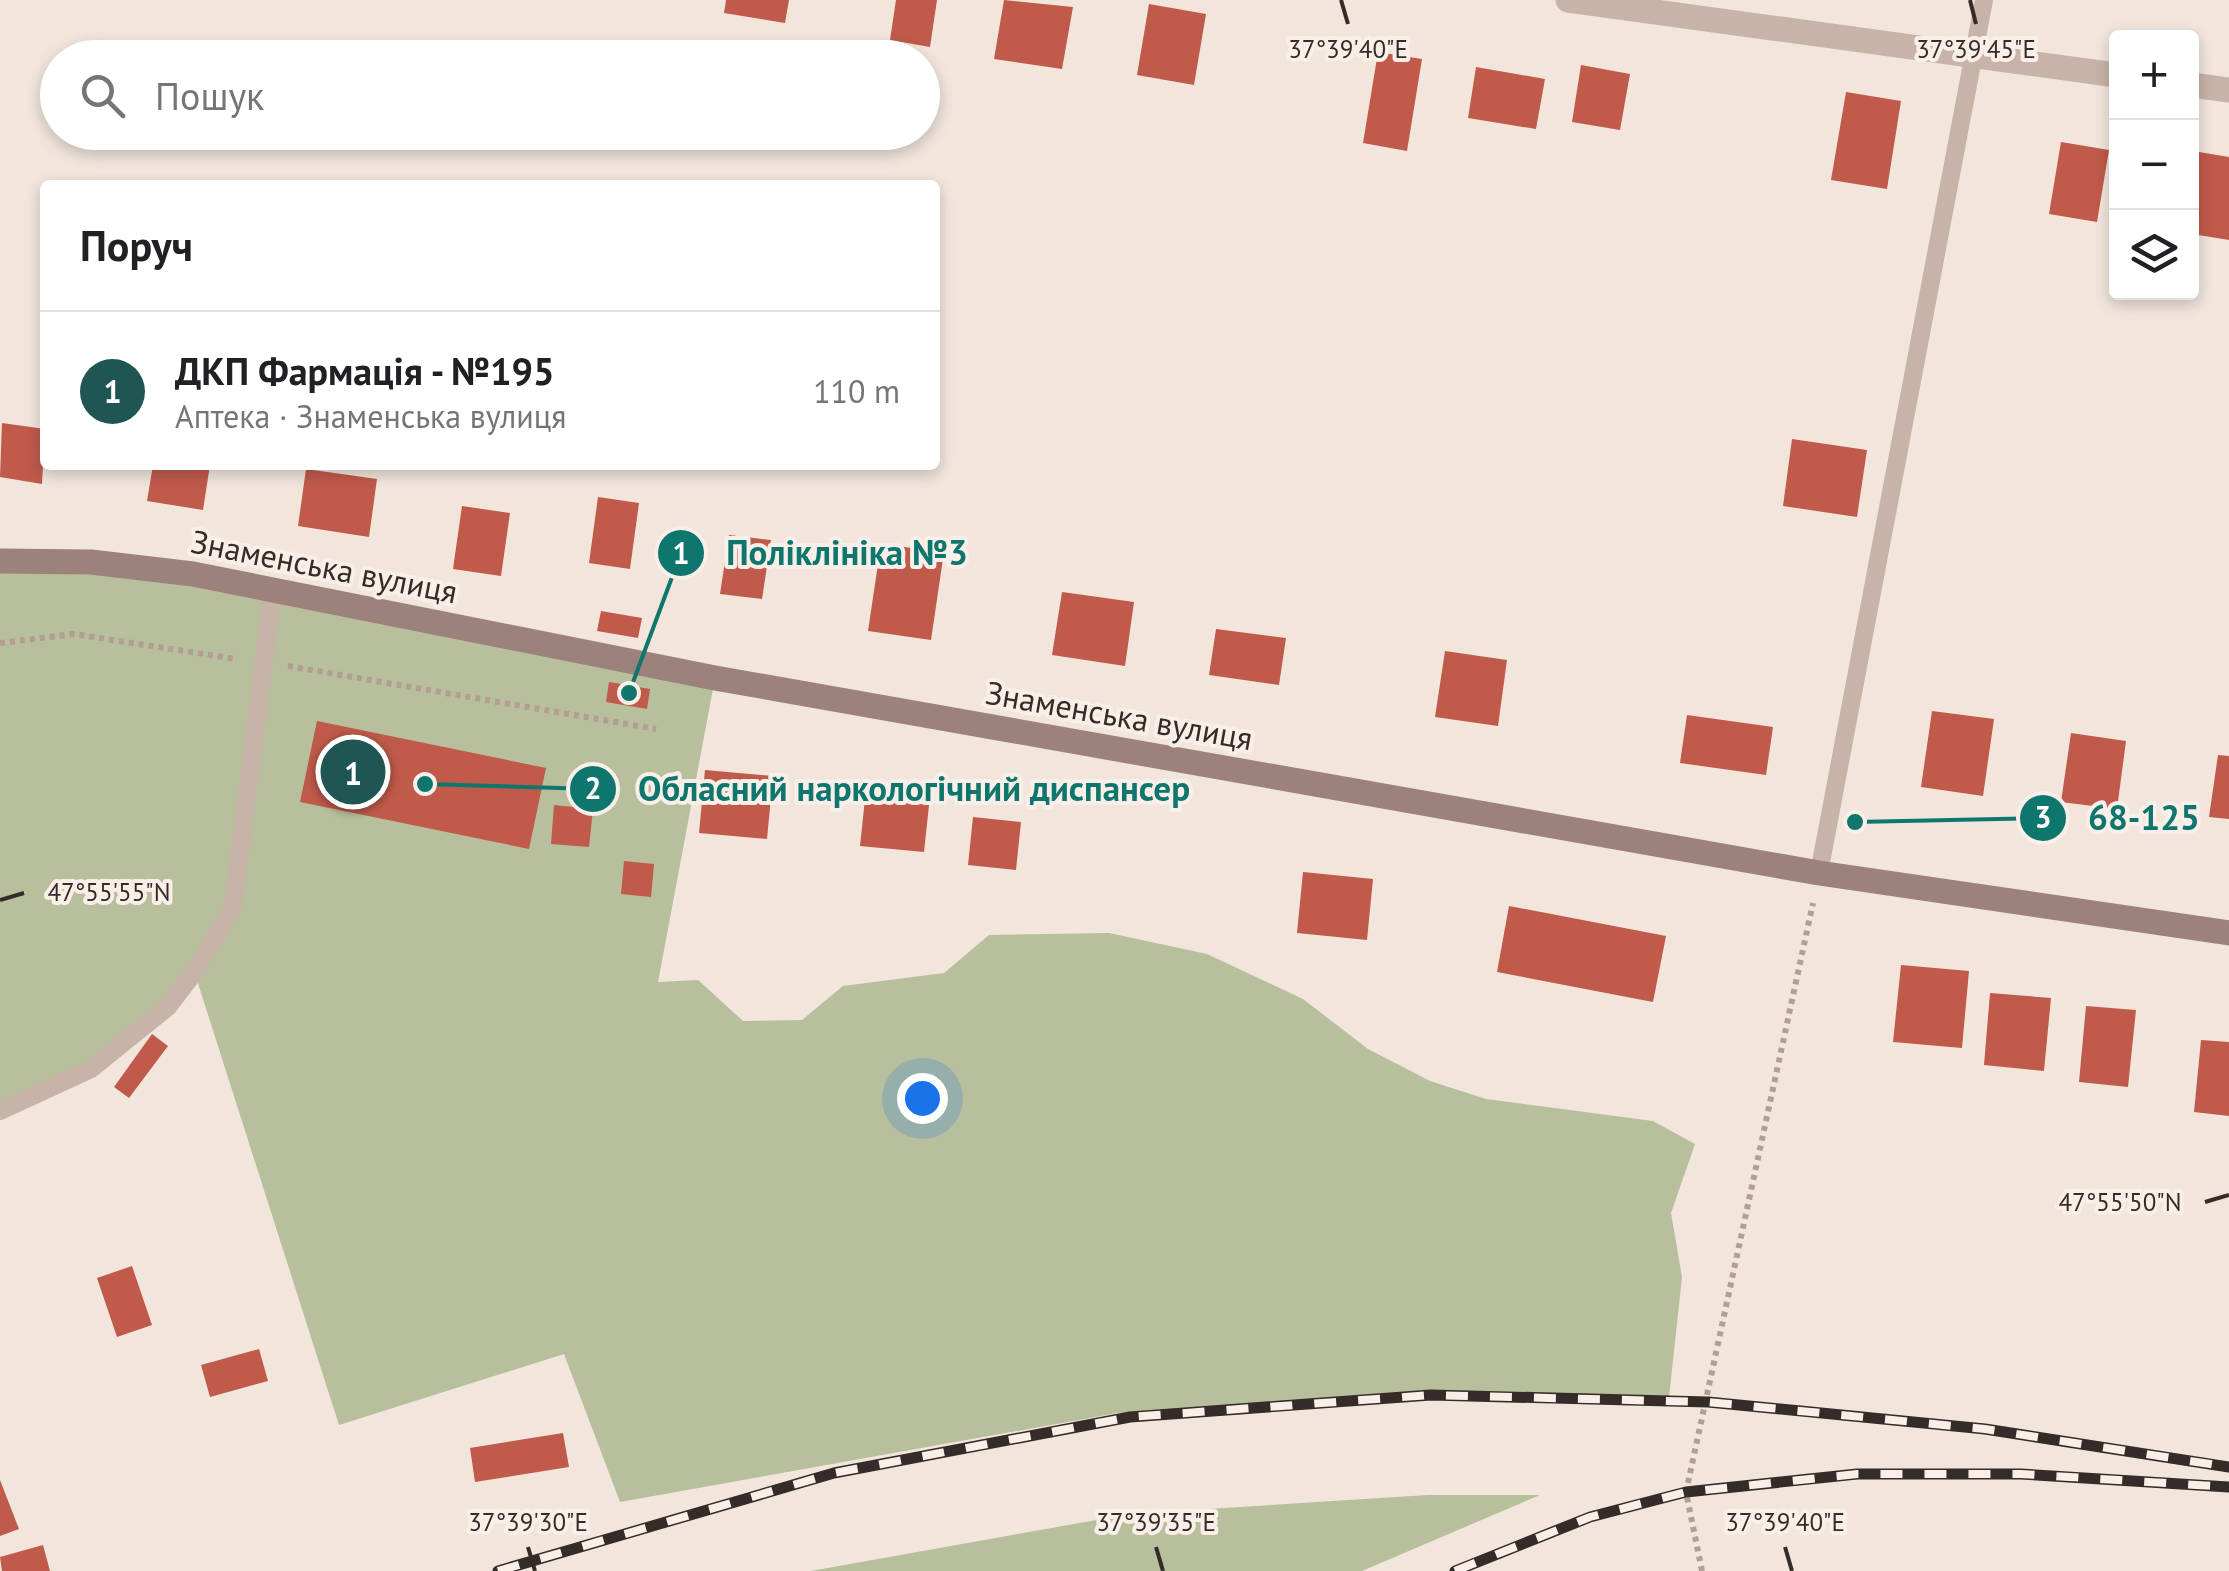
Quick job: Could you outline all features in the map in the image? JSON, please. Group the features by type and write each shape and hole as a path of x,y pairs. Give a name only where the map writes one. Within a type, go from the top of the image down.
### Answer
{"main road":[{"name":"Знаменська вулиця","path":"0,560 90,562 274,588 715,678 1819,873 2229,933"}],"street":[{"path":"1568,0 2109,75"},
{"path":"2199,86 2229,90"}],"lane":[{"path":"1819,873 1984,0"},
{"path":"0,1111 91,1069 168,1006 194,973 233,907 274,588"}],"path":[{"path":"0,643 74,634 370,676 656,728"},
{"path":"1702,1571 1686,1492 1819,873"}],"green space":[{"path":"0,561 90,562 715,678 658,982 698,980 743,1021 802,1020 843,986 944,973 989,935 1109,933 1207,954 1303,999 1368,1049 1430,1081 1486,1099 1653,1121 1695,1144 1671,1213 1682,1277 1669,1397 1425,1393 1118,1413 620,1502 564,1354 339,1425 195,974 91,1069 0,1111"},
{"path":"1428,1495 1540,1495 1362,1571 811,1571 1130,1514"}],"building":[{"path":"726,0 789,0 785,23 724,13"},
{"path":"896,0 937,0 931,40 890,40"},
{"path":"1004,0 1073,7 1062,69 994,59"},
{"path":"1149,4 1206,14 1194,85 1137,75"},
{"path":"1378,52 1422,59 1407,151 1363,143"},
{"path":"1581,65 1630,74 1620,130 1572,122"},
{"path":"1476,67 1545,79 1536,129 1468,118"},
{"path":"1846,92 1901,101 1887,189 1831,180"},
{"path":"2061,142 2109,150 2097,222 2049,214"},
{"path":"2199,152 2229,157 2229,240 2199,235"},
{"path":"2,423 40,428 42,484 0,477"},
{"path":"1792,439 1867,450 1857,517 1783,506"},
{"path":"152,470 209,470 203,510 147,501"},
{"path":"306,470 377,479 369,537 298,526"},
{"path":"598,497 639,503 630,569 589,563"},
{"path":"462,506 510,513 501,576 453,569"},
{"path":"729,535 771,540 762,599 720,594"},
{"path":"881,544 944,552 931,640 868,631"},
{"path":"1062,592 1134,602 1125,666 1052,655"},
{"path":"601,611 642,618 638,638 597,631"},
{"path":"1216,629 1286,638 1279,685 1209,675"},
{"path":"1445,651 1507,660 1498,726 1435,717"},
{"path":"609,682 650,689 647,709 606,702"},
{"path":"1932,711 1994,719 1983,796 1921,787"},
{"path":"1687,715 1773,727 1766,775 1680,763"},
{"path":"317,721 546,768 529,849 300,802"},
{"path":"2071,733 2126,741 2117,809 2061,802"},
{"path":"2218,755 2229,756 2229,819 2209,817"},
{"path":"705,770 773,776 767,839 699,833"},
{"path":"865,799 929,805 924,852 860,846"},
{"path":"554,805 593,809 589,847 551,844"},
{"path":"973,817 1021,822 1016,870 968,865"},
{"path":"624,861 654,864 651,897 621,894"},
{"path":"1303,872 1373,879 1367,940 1297,933"},
{"path":"1509,906 1666,936 1653,1002 1497,972"},
{"path":"1901,965 1969,971 1962,1048 1893,1042"},
{"path":"1990,993 2051,998 2044,1071 1984,1065"},
{"path":"2086,1006 2136,1010 2128,1087 2079,1082"},
{"path":"152,1034 168,1046 129,1098 114,1087"},
{"path":"2201,1040 2229,1042 2229,1116 2194,1112"},
{"path":"132,1266 152,1325 117,1337 97,1278"},
{"path":"259,1349 268,1381 210,1397 201,1365"},
{"path":"563,1433 569,1467 475,1482 470,1448"},
{"path":"0,1480 19,1529 0,1536"},
{"path":"43,1545 50,1571 2,1571 0,1557"}],"railway":[{"path":"498,1571 834,1473 1130,1417 1431,1395 1708,1402 1985,1429 2229,1467"},
{"path":"1455,1571 1590,1517 1686,1492 1857,1474 2021,1474 2229,1487"}],"place":[{"name":"Поліклініка №3","path":"629,693"},
{"name":"ДКП Фармація - №195","path":"353,772"},
{"name":"Обласний наркологічний диспансер","path":"425,784"},
{"name":"68-125","path":"1855,822"}]}
